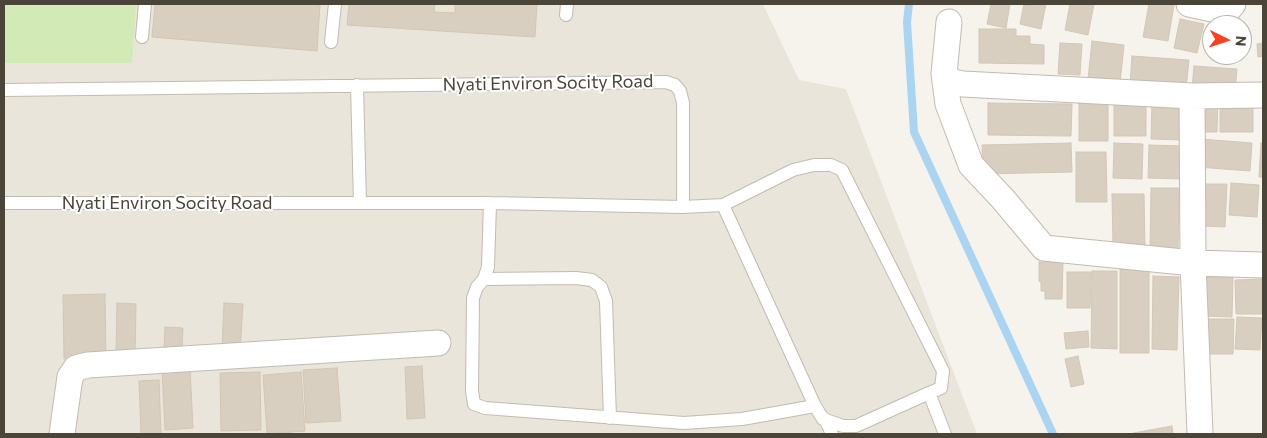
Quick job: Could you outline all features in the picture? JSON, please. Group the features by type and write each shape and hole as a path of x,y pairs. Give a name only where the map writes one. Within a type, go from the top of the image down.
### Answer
{"street":[{"path":"1189,4 1226,12 1234,4"},
{"path":"948,22 944,74 948,104 971,164 1044,248 1192,263 1263,265"},
{"path":"944,74 953,82 963,84 1192,96 1263,96"},
{"path":"1192,96 1192,263 1200,434"},
{"path":"62,434 70,376 76,368 88,365 438,343"}],"lane":[{"path":"142,37 145,4"},
{"path":"331,42 335,4"},
{"name":"Nyati Environ Socity Road","path":"4,90 666,82 675,85 680,91 683,103 683,207"},
{"path":"357,86 360,203"},
{"name":"Nyati Environ Socity Road","path":"4,204 490,203 683,207 723,205 793,170 814,164 831,165 842,170 943,371 941,388 856,426 842,426 825,419"},
{"path":"490,203 488,267 484,279 477,287 473,298 472,391 474,404 485,408 684,423 742,419 815,406"},
{"path":"723,205 815,406 823,419 825,419 832,434"},
{"path":"484,279 576,278 592,280 601,287 606,301 610,418"},
{"path":"929,393 945,434"}],"shaded area":[{"path":"4,4 763,4 799,80 846,89 977,434 4,434"}],"green space":[{"path":"4,4 136,4 132,63 4,63"}],"building":[{"path":"155,4 320,4 317,51 152,37"},
{"path":"349,4 435,4 434,12 455,13 455,4 537,4 535,37 347,25"},
{"path":"991,4 1010,4 1006,28 987,24"},
{"path":"1024,4 1046,4 1041,29 1020,24"},
{"path":"1070,4 1094,4 1088,35 1065,30"},
{"path":"1149,4 1174,5 1168,41 1143,37"},
{"path":"1180,19 1202,24 1197,53 1174,48"},
{"path":"979,29 1016,29 1016,36 1030,36 1030,44 1044,45 1044,64 979,63"},
{"path":"1092,41 1124,45 1120,83 1088,79"},
{"path":"1060,43 1082,44 1080,75 1058,74"},
{"path":"1263,43 1263,56 1258,57 1257,44"},
{"path":"1132,56 1189,60 1186,89 1130,85"},
{"path":"1194,66 1237,69 1235,92 1192,88"},
{"path":"1079,98 1108,98 1108,141 1079,141"},
{"path":"1253,98 1253,132 1220,132 1220,99"},
{"path":"1114,99 1146,99 1146,136 1114,136"},
{"path":"1201,99 1218,99 1217,132 1201,132"},
{"path":"1152,101 1182,103 1181,140 1151,139"},
{"path":"988,103 1072,104 1071,136 988,135"},
{"path":"1200,139 1252,143 1250,171 1198,167"},
{"path":"1071,143 1072,172 983,174 982,145"},
{"path":"1114,143 1143,144 1142,179 1113,178"},
{"path":"1261,143 1263,143 1263,177 1259,177"},
{"path":"1149,145 1183,146 1182,179 1148,178"},
{"path":"1076,152 1106,152 1107,202 1076,202"},
{"path":"1231,183 1259,185 1257,217 1229,215"},
{"path":"1205,184 1227,184 1225,227 1203,226"},
{"path":"1151,188 1179,188 1178,250 1150,249"},
{"path":"1112,194 1144,194 1145,246 1113,246"},
{"path":"1039,262 1063,262 1062,299 1045,299 1045,291 1041,291 1041,282 1039,281"},
{"path":"1120,269 1149,270 1149,353 1120,353"},
{"path":"1092,271 1117,271 1117,349 1091,348"},
{"path":"1067,272 1091,272 1090,308 1067,308"},
{"path":"1153,276 1179,277 1177,350 1152,349"},
{"path":"1206,277 1233,277 1232,317 1205,316"},
{"path":"1262,279 1262,314 1236,314 1235,280"},
{"path":"105,294 106,357 64,359 63,295"},
{"path":"117,303 136,304 135,356 116,356"},
{"path":"224,303 243,304 240,352 222,351"},
{"path":"1237,317 1262,318 1260,350 1235,349"},
{"path":"1206,319 1234,319 1233,354 1205,354"},
{"path":"165,327 183,328 182,349 164,348"},
{"path":"1088,331 1089,347 1066,349 1064,333"},
{"path":"1078,356 1084,384 1071,387 1065,359"},
{"path":"422,366 425,418 407,419 405,367"},
{"path":"190,368 193,428 165,430 162,370"},
{"path":"337,368 341,421 306,423 303,370"},
{"path":"260,372 261,430 221,431 220,373"},
{"path":"301,372 305,431 267,434 263,375"},
{"path":"159,380 161,434 141,434 139,381"},
{"path":"1172,426 1173,434 1128,434"}],"waterway":[{"path":"909,4 907,22 914,132 1053,434"}]}
